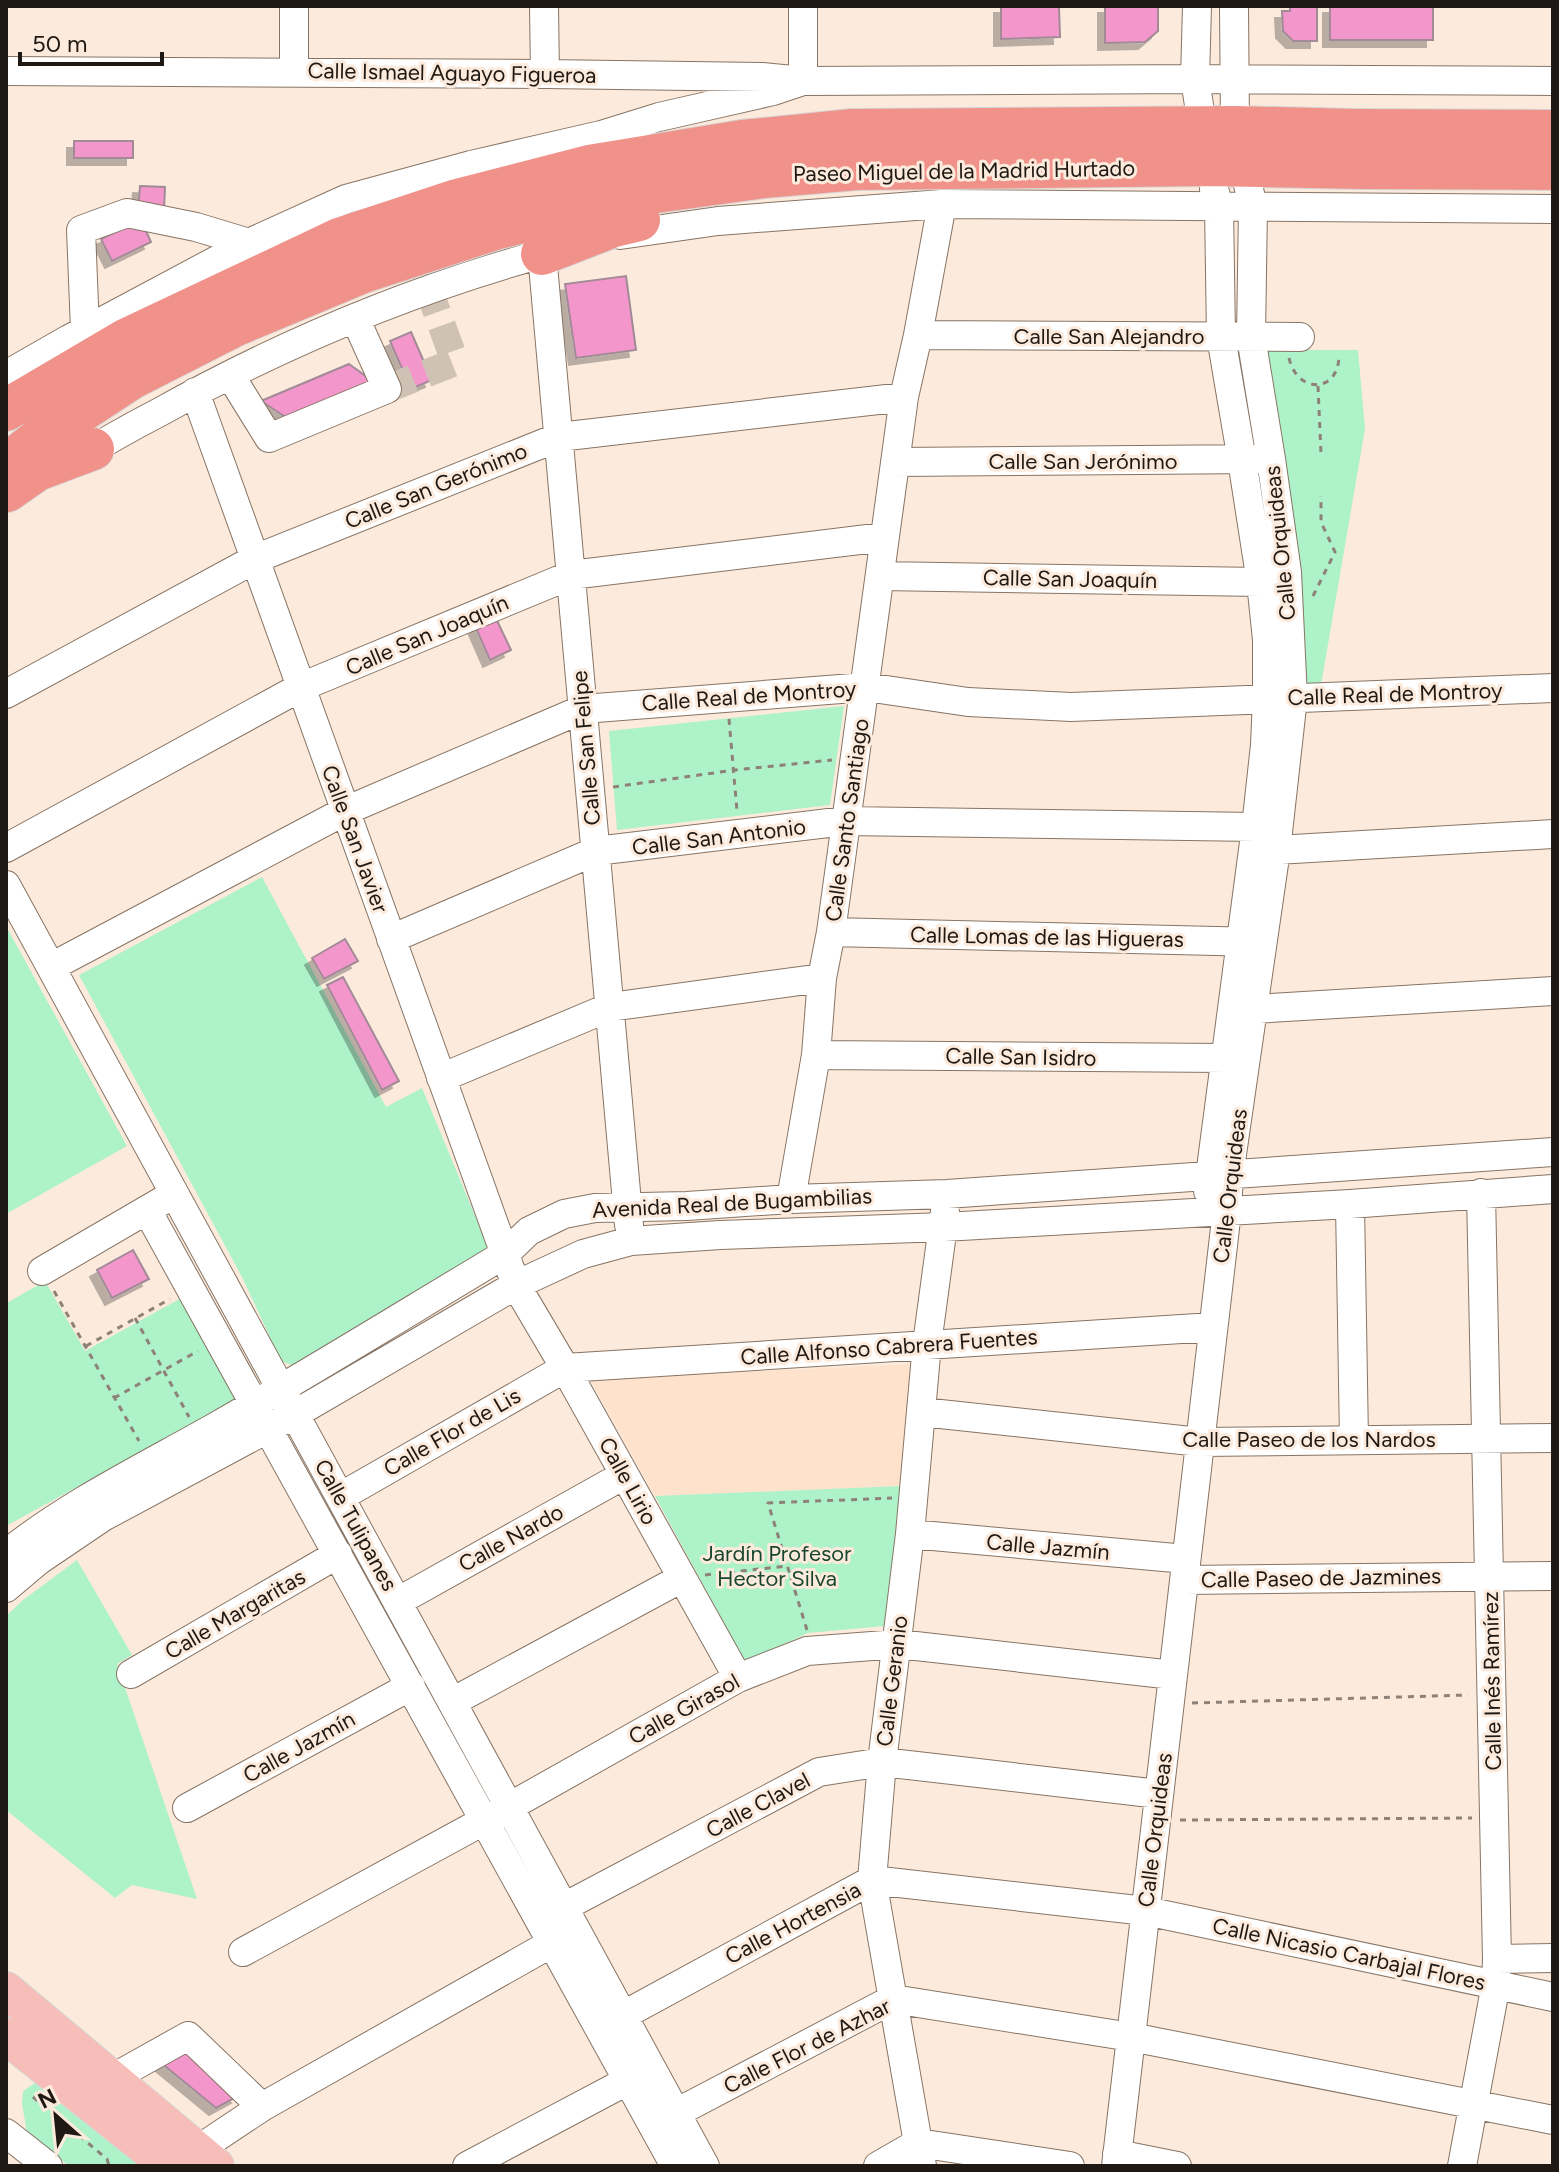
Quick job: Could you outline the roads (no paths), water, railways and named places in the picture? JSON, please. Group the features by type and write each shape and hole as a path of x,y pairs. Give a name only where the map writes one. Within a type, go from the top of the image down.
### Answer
{"highway":[{"path":"1553,107 1393,118 1358,149 1433,181 1553,189"},
{"path":"601,135 746,115 851,113 881,113 991,129"},
{"name":"Paseo Miguel de la Madrid Hurtado","path":"6,410 125,340 339,239 457,200 589,166 742,141 852,130 991,129 1222,146 1358,149 1553,169"},
{"name":"Paseo Miguel de la Madrid Hurtado","path":"1358,149 1553,131"},
{"name":"Paseo Miguel de la Madrid Hurtado","path":"6,465 39,439 132,378 236,325 363,272 498,228 627,196 764,177 1222,146"},
{"path":"542,254 614,226 857,169"},
{"path":"6,386 77,334"},
{"path":"6,491 37,470 93,449"}],"main road":[{"path":"6,1990 113,2078 188,2162"},
{"path":"6,2036 188,2162"}],"street":[{"path":"294,6 294,72"},
{"path":"544,6 545,74"},
{"path":"803,6 803,81"},
{"path":"1197,6 1195,79 1222,146"},
{"path":"1222,146 1234,79 1234,6"},
{"name":"Calle Ismael Aguayo Figueroa","path":"6,71 545,74 762,77 803,81"},
{"path":"6,375 249,243 346,199 803,81 1553,81"},
{"name":"Calle Orquideas","path":"1219,1176 1254,1009 1251,941 1256,827 1265,745 1280,698 1267,640 1261,582 1221,337 1219,206 1222,146"},
{"name":"Calle Orquideas","path":"1116,2160 1213,1327 1227,1058 1251,941 1276,850 1287,572 1251,337 1253,207 1222,146"},
{"path":"6,509 93,449 195,392 318,332 429,290 601,238 718,221 942,204 1553,209"},
{"name":"Calle Santo Santiago","path":"791,1199 816,1055 822,978 866,687 904,397 942,204"},
{"path":"77,334 81,230 127,213 196,227 249,243"},
{"name":"Calle San Felipe","path":"542,254 631,1241"},
{"path":"230,375 269,438 387,389 355,318"},
{"name":"Calle San Alejandro","path":"918,335 1251,337 1294,346"},
{"name":"Calle San Javier","path":"195,392 516,1285"},
{"name":"Calle San Gerónimo","path":"6,694 255,559 559,437 904,397"},
{"name":"Calle San Jerónimo","path":"895,462 1271,459"},
{"name":"Calle San Joaquín","path":"6,848 301,687 571,575 884,537"},
{"name":"Calle San Joaquín","path":"880,576 1261,582"},
{"name":"Calle Real de Montroy","path":"51,967 345,811 583,709 866,687 968,702 1071,707 1553,688"},
{"name":"Calle San Antonio","path":"391,939 596,851 845,821 1256,827"},
{"path":"1276,850 1553,834"},
{"name":"Calle Tulipanes","path":"6,885 452,1702 552,1943 611,2022"},
{"name":"Calle Lomas de las Higueras","path":"831,932 1251,941"},
{"path":"441,1078 610,1007 822,978"},
{"path":"1254,1009 1553,991"},
{"name":"Calle San Isidro","path":"816,1055 1227,1058"},
{"name":"Avenida Real de Bugambilias","path":"288,1401 505,1254 529,1231 564,1214 595,1208 947,1194 1553,1152"},
{"name":"Avenida Real de Bugambilias","path":"6,1554 30,1535 84,1515 288,1401 516,1285 583,1254 631,1241 1217,1212 1553,1189"},
{"name":"Calle Inés Ramírez","path":"1462,2166 1497,1972 1481,1193"},
{"path":"42,1271 175,1194"},
{"name":"Calle Geranio","path":"920,2154 872,1880 882,1762 910,1534 927,1344 947,1194"},
{"path":"1350,1204 1354,1440"},
{"name":"Calle Tulipanes","path":"147,1210 411,1686 564,1907 611,2022 640,2074 675,2166"},
{"name":"Calle Lirio","path":"516,1285 738,1678"},
{"name":"Calle Alfonso Cabrera Fuentes","path":"565,1368 1213,1327"},
{"name":"Calle Flor de Lis","path":"340,1497 565,1368"},
{"name":"Calle Paseo de los Nardos","path":"922,1412 1200,1442 1553,1438"},
{"name":"Calle Nardo","path":"397,1602 624,1475"},
{"name":"Avenida Real de Bugambilias","path":"6,1588 84,1515"},
{"name":"Calle Jazmín","path":"910,1534 1185,1570"},
{"name":"Calle Margaritas","path":"131,1674 338,1554"},
{"name":"Calle Paseo de Jazmines","path":"1185,1570 1553,1576"},
{"path":"452,1702 682,1578"},
{"name":"Calle Girasol","path":"243,1952 738,1678 807,1651 898,1644 1173,1675"},
{"name":"Calle Jazmín","path":"187,1808 411,1686"},
{"name":"Calle Clavel","path":"564,1907 819,1772 882,1762 1157,1807"},
{"name":"Calle Hortensia","path":"611,2022 872,1880 1146,1911"},
{"name":"Calle Nicasio Carbajal Flores","path":"1146,1911 1497,1972 1553,1997"},
{"path":"188,2162 262,2107 552,1943"},
{"path":"1497,1972 1553,1958"},
{"name":"Calle Flor de Azhar","path":"676,2113 893,1999 1131,2037 1553,2120"},
{"path":"113,2078 188,2036 262,2107"},
{"path":"467,2166 640,2074"},
{"name":"Calle Tulipanes","path":"640,2074 676,2113 705,2166"},
{"path":"6,2133 48,2166"},
{"path":"878,2166 920,2154 1070,2166"},
{"path":"1116,2160 1177,2166"}],"tunnel":[{"path":"387,389 455,362 429,290"}],"park label":[{"name":"Jardín Profesor Hector Silva","path":"777,1566"}]}
